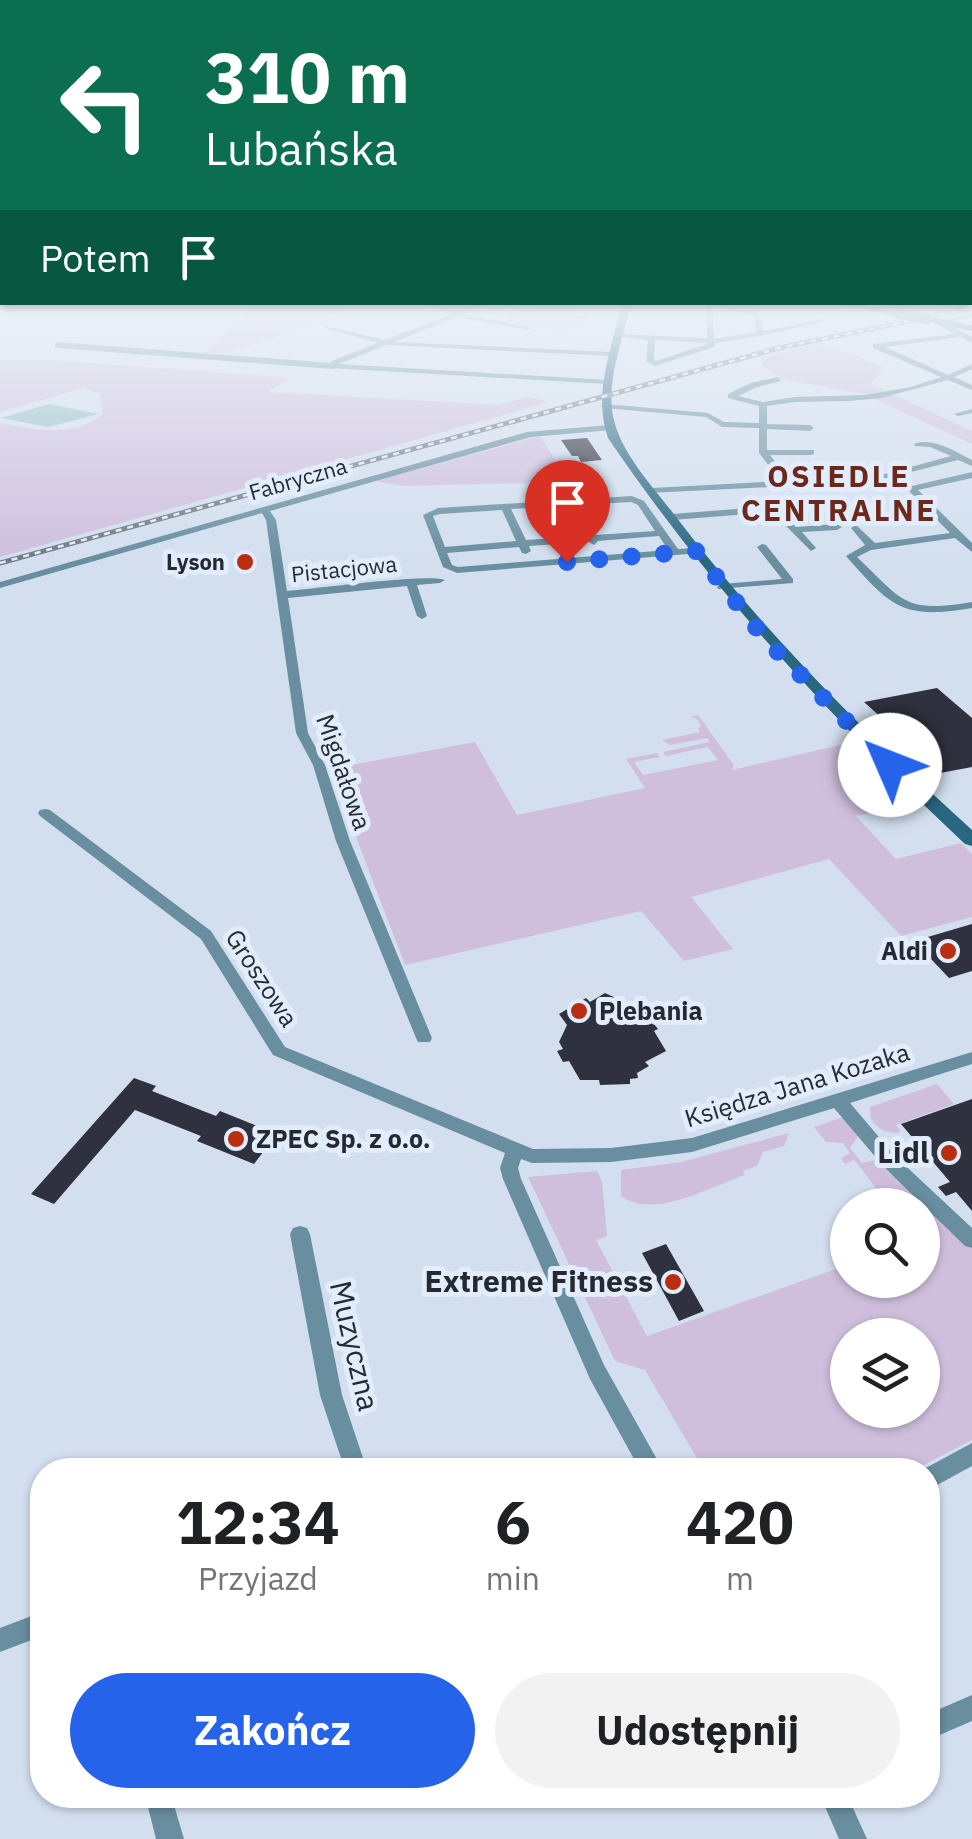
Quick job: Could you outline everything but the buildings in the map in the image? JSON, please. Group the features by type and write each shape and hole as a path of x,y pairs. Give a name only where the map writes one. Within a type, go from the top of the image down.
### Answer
{"main road":[{"path":"606,389 604,406 609,428 722,587 825,703 972,840"}],"street":[{"path":"745,389 731,396 763,405 791,400 854,399 901,389"},
{"path":"763,405 763,453 788,483"},
{"path":"604,406 708,415 722,424 810,428"},
{"path":"958,414 972,410"},
{"name":"Fabryczna","path":"0,585 530,434 609,428"},
{"path":"921,431 932,437 931,444"},
{"path":"918,444 931,444 972,463"},
{"path":"763,453 811,452"},
{"path":"652,491 874,479 958,458"},
{"path":"874,479 912,489 972,475"},
{"path":"912,489 972,549"},
{"path":"675,553 635,500 429,514 448,567 460,570 603,559 675,553 696,551"},
{"path":"571,502 603,559"},
{"path":"505,506 531,564"},
{"name":"Migdałowa","path":"264,510 271,520 302,733 319,765 343,841 424,1038"},
{"path":"672,516 774,510 810,548"},
{"path":"794,530 837,527"},
{"path":"856,528 872,546"},
{"path":"441,550 662,533"},
{"path":"954,535 872,546 856,550 851,556 904,607 927,613 972,605"},
{"path":"722,587 788,580 762,547"},
{"name":"Pistacjowa","path":"281,595 440,580"},
{"name":"Pistacjowa","path":"411,582 422,616"},
{"name":"Groszowa","path":"46,814 206,936 280,1051 515,1151"},
{"name":"Księdza Jana Kozaka","path":"515,1151 537,1156 611,1156 692,1145 972,1058"},
{"path":"839,1102 889,1161 972,1240"},
{"path":"515,1151 509,1168 512,1179 597,1372 645,1458"},
{"name":"Muzyczna","path":"300,1234 330,1395 352,1458"},
{"path":"940,1472 972,1454"},
{"path":"1,1640 30,1629"},
{"path":"940,1722 972,1708"},
{"path":"162,1808 170,1839"},
{"path":"839,1808 854,1839"}],"shaded area":[{"path":"0,389 81,389 0,412"},
{"path":"86,389 274,389 269,392 499,405 528,397 549,402 0,557 0,423 40,430 79,427 103,414 100,394"},
{"path":"835,389 881,389 972,431 972,444 863,394"},
{"path":"49,404 99,414 48,427 1,418"},
{"path":"540,436 569,482 401,486 376,481"},
{"path":"698,715 734,765 732,770 853,742 918,803 856,816 896,859 961,843 972,854 972,917 901,936 829,859 691,897 733,949 684,961 641,911 405,965 330,769 475,742 517,815 645,788 626,759 657,753 660,757 634,762 643,775 718,760 708,747 666,756 663,752 710,742 707,738 670,745 662,740 700,732 698,728 702,726 690,717"},
{"path":"937,1084 954,1104 896,1125 901,1132 884,1131 871,1119 870,1107"},
{"path":"843,1117 858,1136 850,1148 862,1163 875,1160 907,1188 876,1188 854,1160 845,1164 841,1158 850,1153 843,1143 826,1142 814,1127"},
{"path":"789,1133 784,1146 763,1152 757,1166 743,1171 745,1175 699,1193 649,1205 621,1196 621,1170 681,1162"},
{"path":"597,1171 602,1181 607,1236 596,1240 647,1336 830,1271 830,1298 940,1298 940,1218 972,1246 972,1440 937,1458 697,1458 645,1370 615,1361 528,1177"}],"railway":[{"path":"0,563 631,389"}],"place":[{"name":"Lyson","path":"245,562"},
{"name":"Aldi","path":"948,951"},
{"name":"Plebania","path":"579,1011"},
{"name":"ZPEC Sp. z o.o.","path":"236,1139"},
{"name":"Lidl","path":"949,1153"},
{"name":"Extreme Fitness","path":"673,1282"}],"district":[{"name":"OSIEDLE CENTRALNE","path":"839,494"}],"route":[{"path":"567,562 696,551 766,640 890,765"}]}
